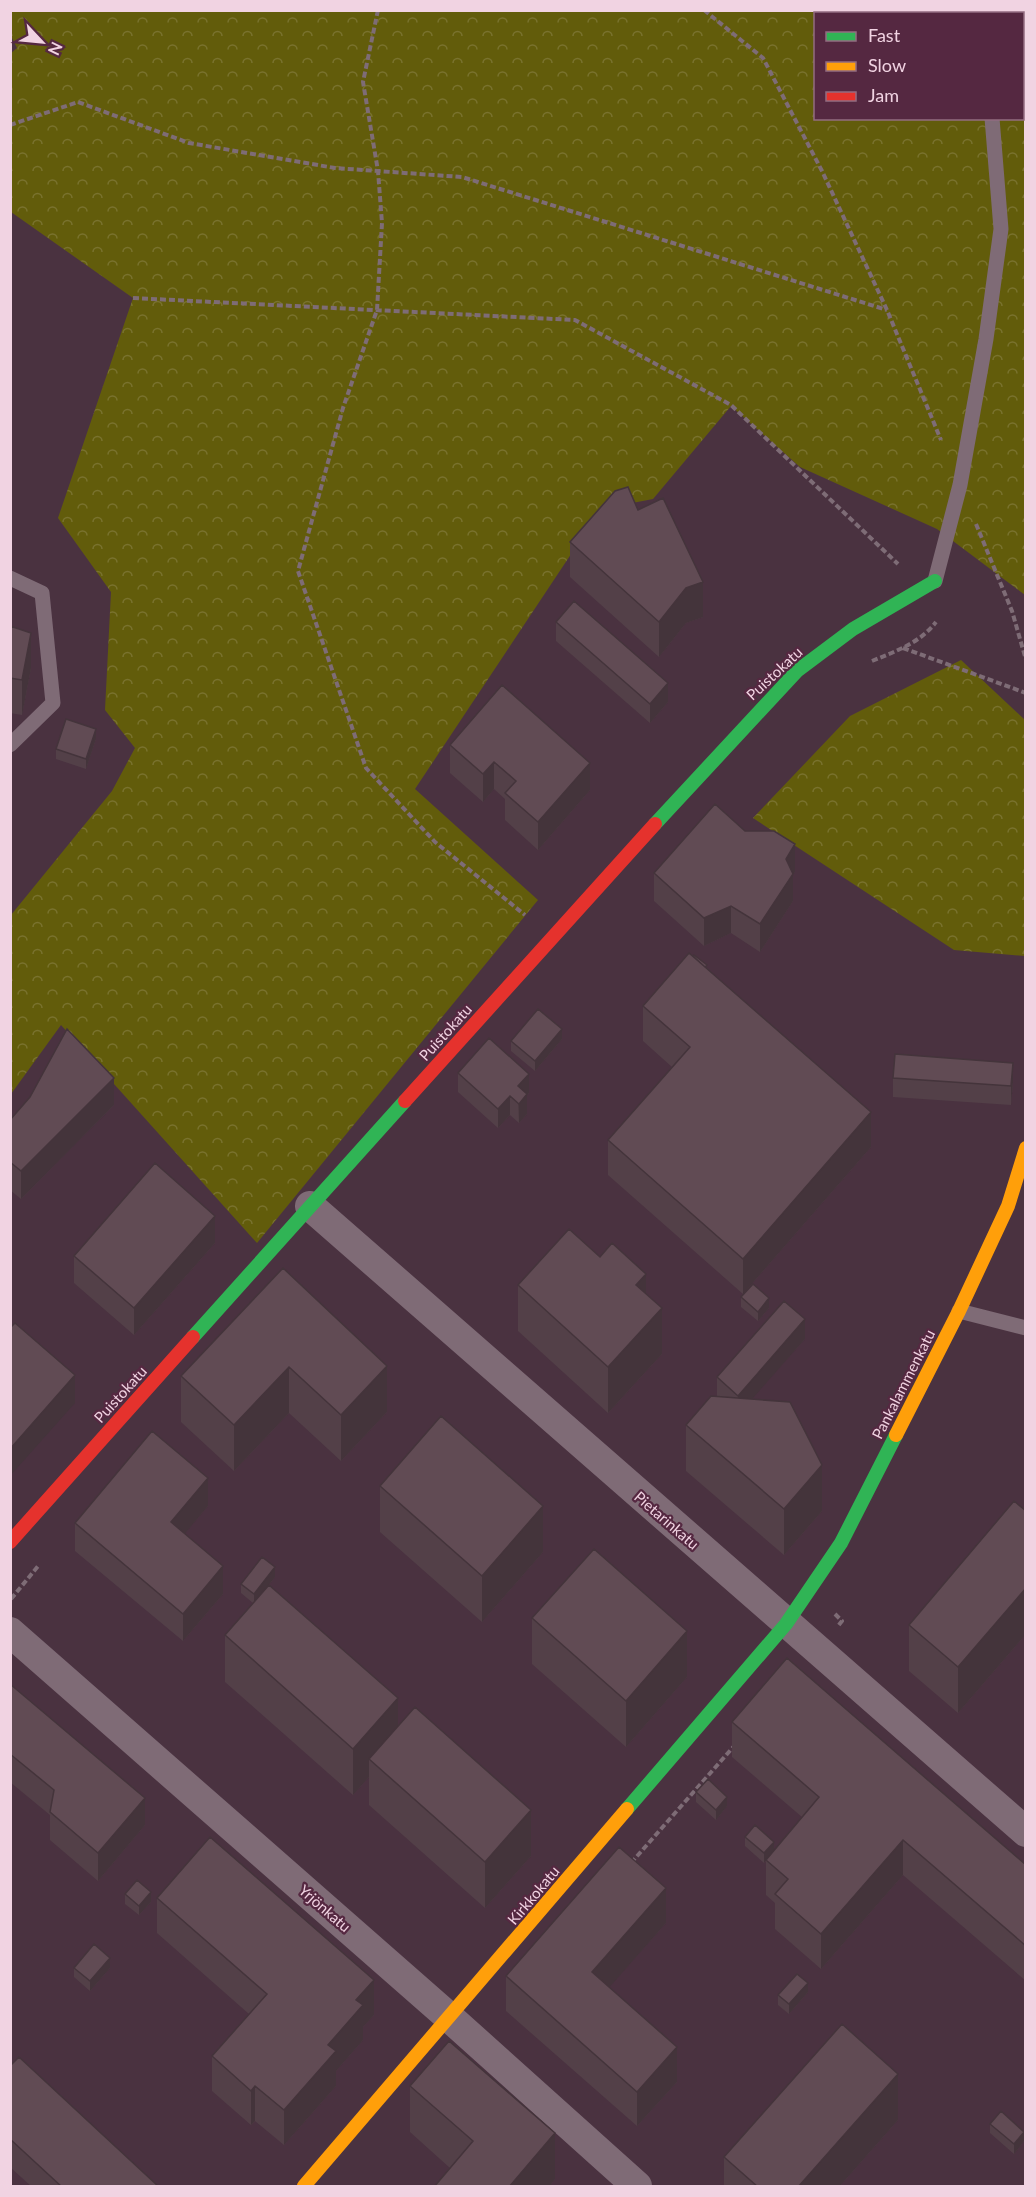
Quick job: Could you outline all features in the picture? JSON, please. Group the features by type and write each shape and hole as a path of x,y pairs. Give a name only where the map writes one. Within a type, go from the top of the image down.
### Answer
{"street":[{"name":"Puistokatu","path":"10,1542 730,740 797,671 853,629 929,584"},
{"name":"Pankalammenkatu","path":"786,1624 842,1543 959,1311 1008,1206 1026,1148"},
{"name":"Pietarinkatu","path":"310,1206 1026,1832"},
{"name":"Kirkkokatu","path":"304,2187 786,1624"},
{"name":"Yrjönkatu","path":"10,1632 450,2018 637,2187"}],"lane":[{"path":"929,584 960,485 986,339 1001,229 992,120"},
{"path":"10,578 42,592 53,703 10,745"},
{"path":"959,1311 1026,1328"}],"path":[{"path":"378,10 363,82 378,171 382,223 378,310 343,408 298,571 366,768 435,842 552,937"},
{"path":"704,10 764,58 822,171 887,310 1012,611 1026,660"},
{"path":"10,126 78,102 189,143 335,168 462,177 887,310"},
{"path":"133,298 576,320 731,405 929,584"},
{"path":"903,648 1026,693"}],"green space":[{"path":"11,11 1025,11 1025,595 937,529 800,467 731,406 653,499 601,509 415,789 538,900 257,1243 61,1025 11,1094 11,915 112,791 135,748 105,710 111,592 58,518 133,298 11,212 10,54 17,48 11,36"},
{"path":"961,660 1025,720 1025,956 954,950 753,818 850,716"}],"building":[{"path":"628,487 638,510 663,498 703,582 686,588 659,622 570,542 615,491"},
{"path":"574,601 668,683 650,704 556,622"},
{"path":"10,626 31,633 22,680 10,678"},
{"path":"502,685 590,763 538,822 505,793 516,781 494,762 483,774 450,745"},
{"path":"66,719 96,729 86,759 56,749"},
{"path":"715,804 745,831 774,831 795,844 786,859 793,874 760,924 731,906 704,918 654,873"},
{"path":"689,953 871,1112 743,1259 608,1140 690,1047 643,1006"},
{"path":"694,955 707,965 705,967"},
{"path":"538,1009 562,1029 535,1061 511,1041"},
{"path":"67,1029 114,1078 21,1171 10,1162 10,1120 30,1097"},
{"path":"489,1038 529,1074 518,1086 527,1094 519,1104 510,1096 498,1109 458,1073"},
{"path":"895,1054 1013,1063 1011,1086 893,1078"},
{"path":"155,1163 215,1216 134,1308 74,1256"},
{"path":"569,1229 600,1257 612,1243 646,1274 636,1285 662,1308 608,1367 518,1285"},
{"path":"283,1268 387,1366 341,1415 289,1367 234,1425 181,1376"},
{"path":"753,1284 769,1298 758,1312 741,1297"},
{"path":"784,1301 805,1319 738,1396 717,1377"},
{"path":"15,1323 75,1375 10,1449 10,1328"},
{"path":"711,1396 790,1402 822,1465 784,1509 686,1425"},
{"path":"441,1416 543,1506 482,1576 380,1486"},
{"path":"152,1431 208,1478 171,1522 223,1566 183,1614 75,1523"},
{"path":"1014,1501 1026,1511 1026,1588 958,1667 909,1625"},
{"path":"594,1549 687,1631 626,1701 532,1618"},
{"path":"262,1557 275,1567 254,1594 241,1584"},
{"path":"269,1585 398,1698 353,1749 225,1635"},
{"path":"787,1658 1026,1865 1026,1946 903,1840 821,1934 775,1894 788,1879 766,1860 819,1797 732,1722"},
{"path":"10,1684 145,1798 98,1853 50,1812 54,1790 10,1754"},
{"path":"415,1707 531,1810 485,1862 369,1759"},
{"path":"708,1779 727,1797 716,1810 696,1792"},
{"path":"755,1825 774,1842 764,1853 745,1837"},
{"path":"210,1837 374,1980 356,2000 363,2005 328,2045 336,2051 284,2110 255,2086 251,2091 212,2056 267,1994 157,1898"},
{"path":"619,1847 666,1888 592,1972 677,2047 637,2092 506,1976"},
{"path":"137,1880 151,1892 139,1906 125,1894"},
{"path":"94,1944 110,1958 90,1981 74,1968"},
{"path":"797,1974 808,1983 789,2004 778,1995"},
{"path":"842,2024 898,2074 798,2187 758,2187 724,2157"},
{"path":"449,2041 555,2133 509,2187 434,2187 473,2141 410,2086"},
{"path":"19,2057 159,2187 62,2187 10,2139 10,2066"},
{"path":"1001,2111 1024,2132 1014,2144 990,2124"}],"traffic: fast":[{"path":"655,824 797,671 853,629 935,581"},
{"path":"193,1337 405,1101"},
{"path":"627,1809 786,1624 841,1543 896,1435"}],"traffic: slow":[{"path":"896,1435 959,1311 1008,1206 1026,1148"},
{"path":"304,2186 627,1809"}],"traffic: jam":[{"path":"405,1101 655,824"},
{"path":"10,1542 193,1337"}]}
